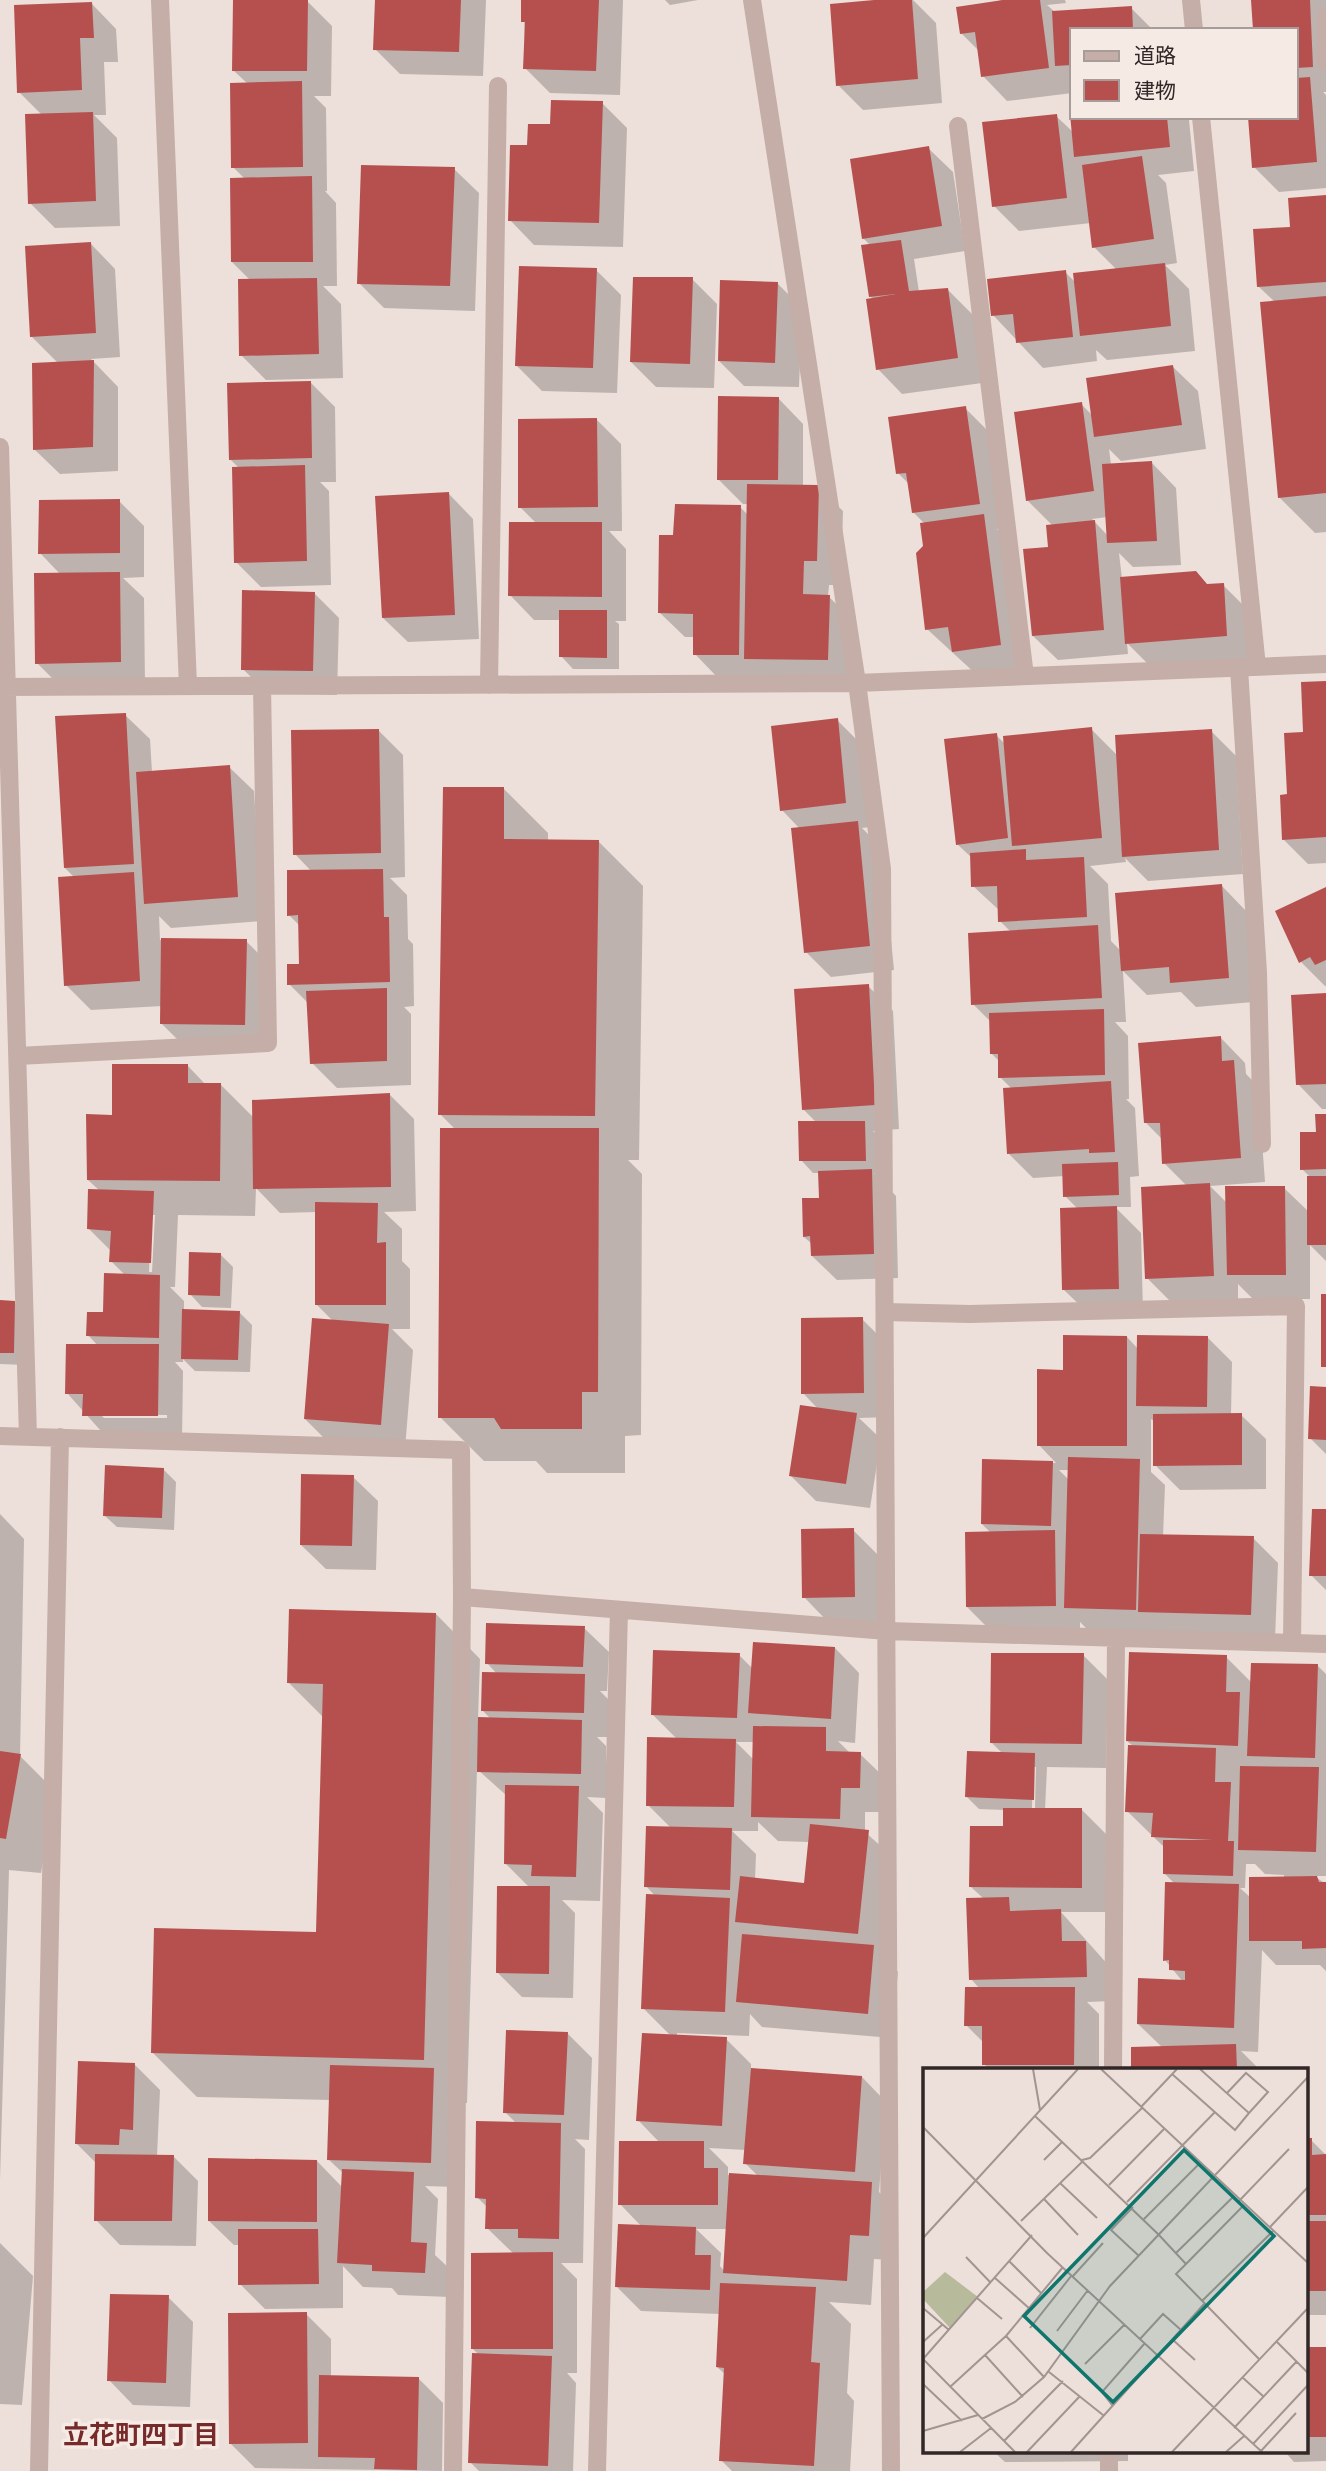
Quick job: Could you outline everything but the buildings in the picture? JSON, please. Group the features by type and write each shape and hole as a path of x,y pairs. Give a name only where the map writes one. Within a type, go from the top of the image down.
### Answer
{"street":[{"path":"160,0 188,686"},
{"path":"752,0 857,683 882,869 891,2471"},
{"path":"1191,0 1194,28"},
{"path":"1326,17 1326,61"},
{"path":"489,685 498,86"},
{"path":"1201,119 1257,667"},
{"path":"958,126 1025,676"},
{"path":"0,447 7,921 18,1056 28,1437"},
{"path":"4,687 857,683 1326,664"},
{"path":"1239,668 1258,973 1262,1144"},
{"path":"18,1056 268,1043 262,686"},
{"path":"885,1312 970,1314 1296,1306 1292,1643"},
{"path":"0,1436 461,1450 462,1597 453,2471"},
{"path":"39,2471 60,1437"},
{"path":"462,1597 887,1631 1326,1644"},
{"path":"597,2471 619,1610"},
{"path":"1112,2068 1116,1637"}],"district":[{"name":"立花町四丁目","path":"141,2435"}]}
